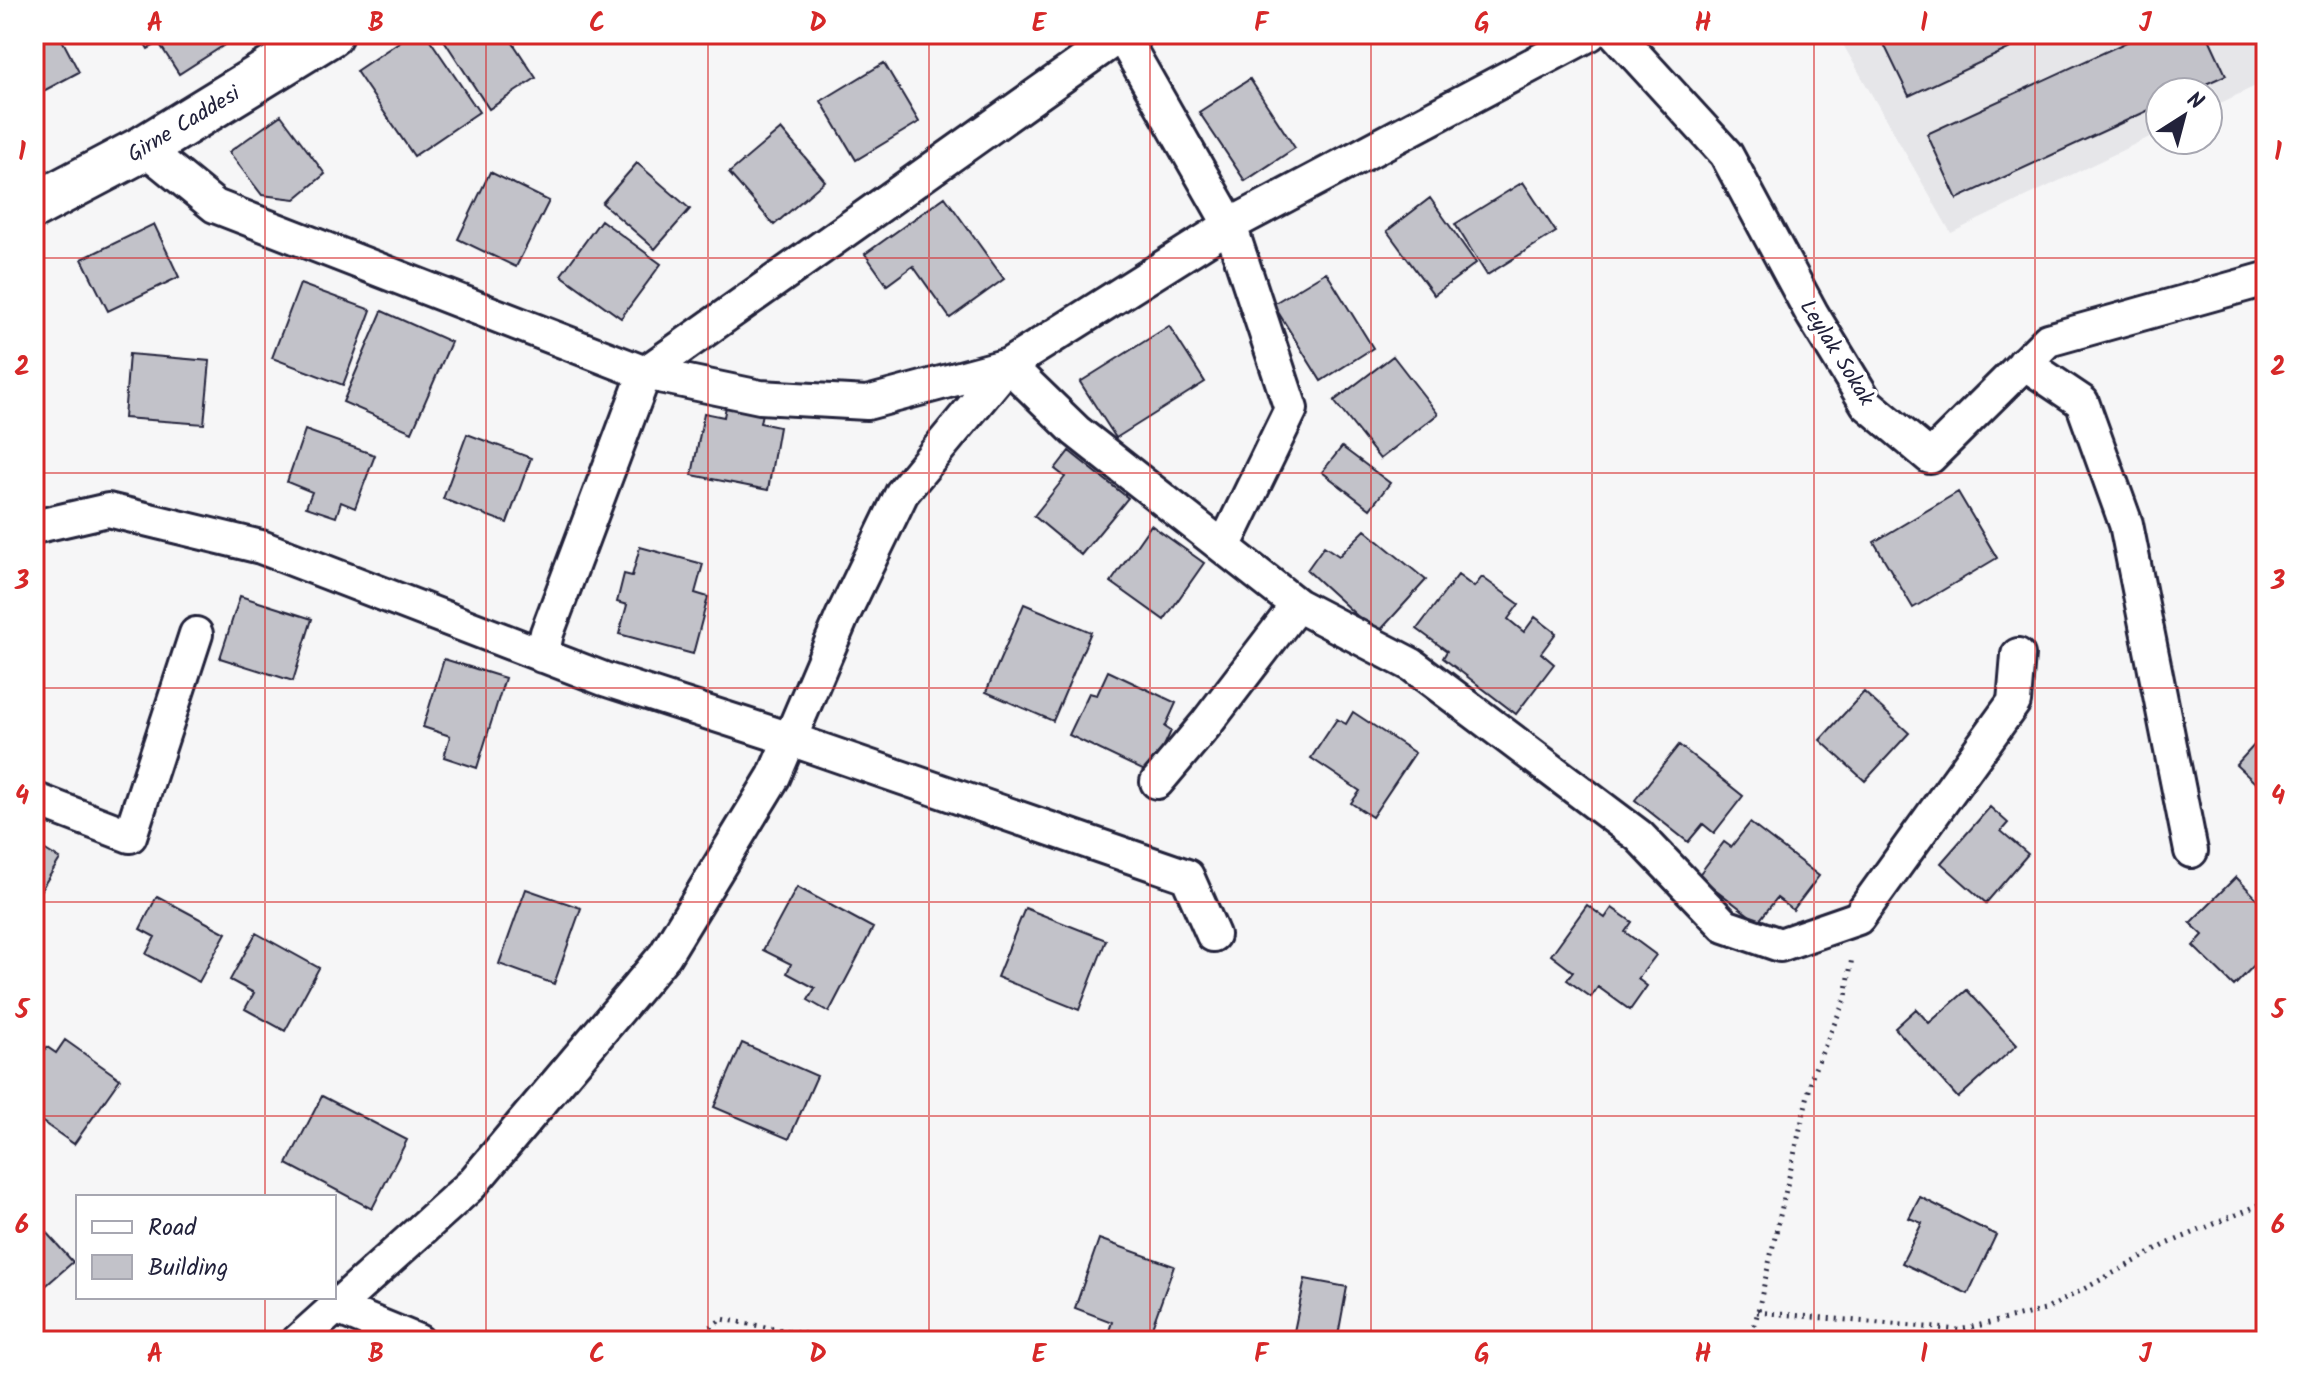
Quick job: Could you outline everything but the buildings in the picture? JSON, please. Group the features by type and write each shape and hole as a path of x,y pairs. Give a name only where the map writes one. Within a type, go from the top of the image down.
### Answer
{"street":[{"name":"Girne Caddesi","path":"34,206 144,148 330,34"},
{"path":"542,656 547,633 645,373 1122,34 1230,225 1291,409 1224,547"},
{"path":"144,148 215,206 645,373 760,397 867,403 1008,365 1230,225 1590,34"},
{"name":"Leylak Sokak","path":"1616,34 1726,154 1812,314 1867,404 1930,457 2048,340 2266,279"},
{"path":"2024,363 2082,402 2126,524 2191,851"},
{"path":"1008,365 1076,431 1297,605 1412,665 1639,836 1725,926 1780,945 1858,918 2014,702 2018,655"},
{"path":"298,1341 471,1185 665,955 774,776 842,617 902,493 1008,365"},
{"path":"34,527 108,510 261,547 604,679 790,739 1187,876 1213,935"},
{"path":"1157,782 1206,724 1297,605"},
{"path":"34,799 130,836 196,634"},
{"path":"335,1307 418,1341"}],"path":[{"path":"1751,1341 1813,1073 1846,997 1858,918"},
{"path":"1757,1312 1959,1330 2045,1310 2167,1244 2266,1202"},
{"path":"691,1341 722,1319 842,1341"}],"shaded area":[{"path":"1837,34 2266,34 2266,81 2224,101 2224,76 2144,76 2144,140 1951,233"}]}
